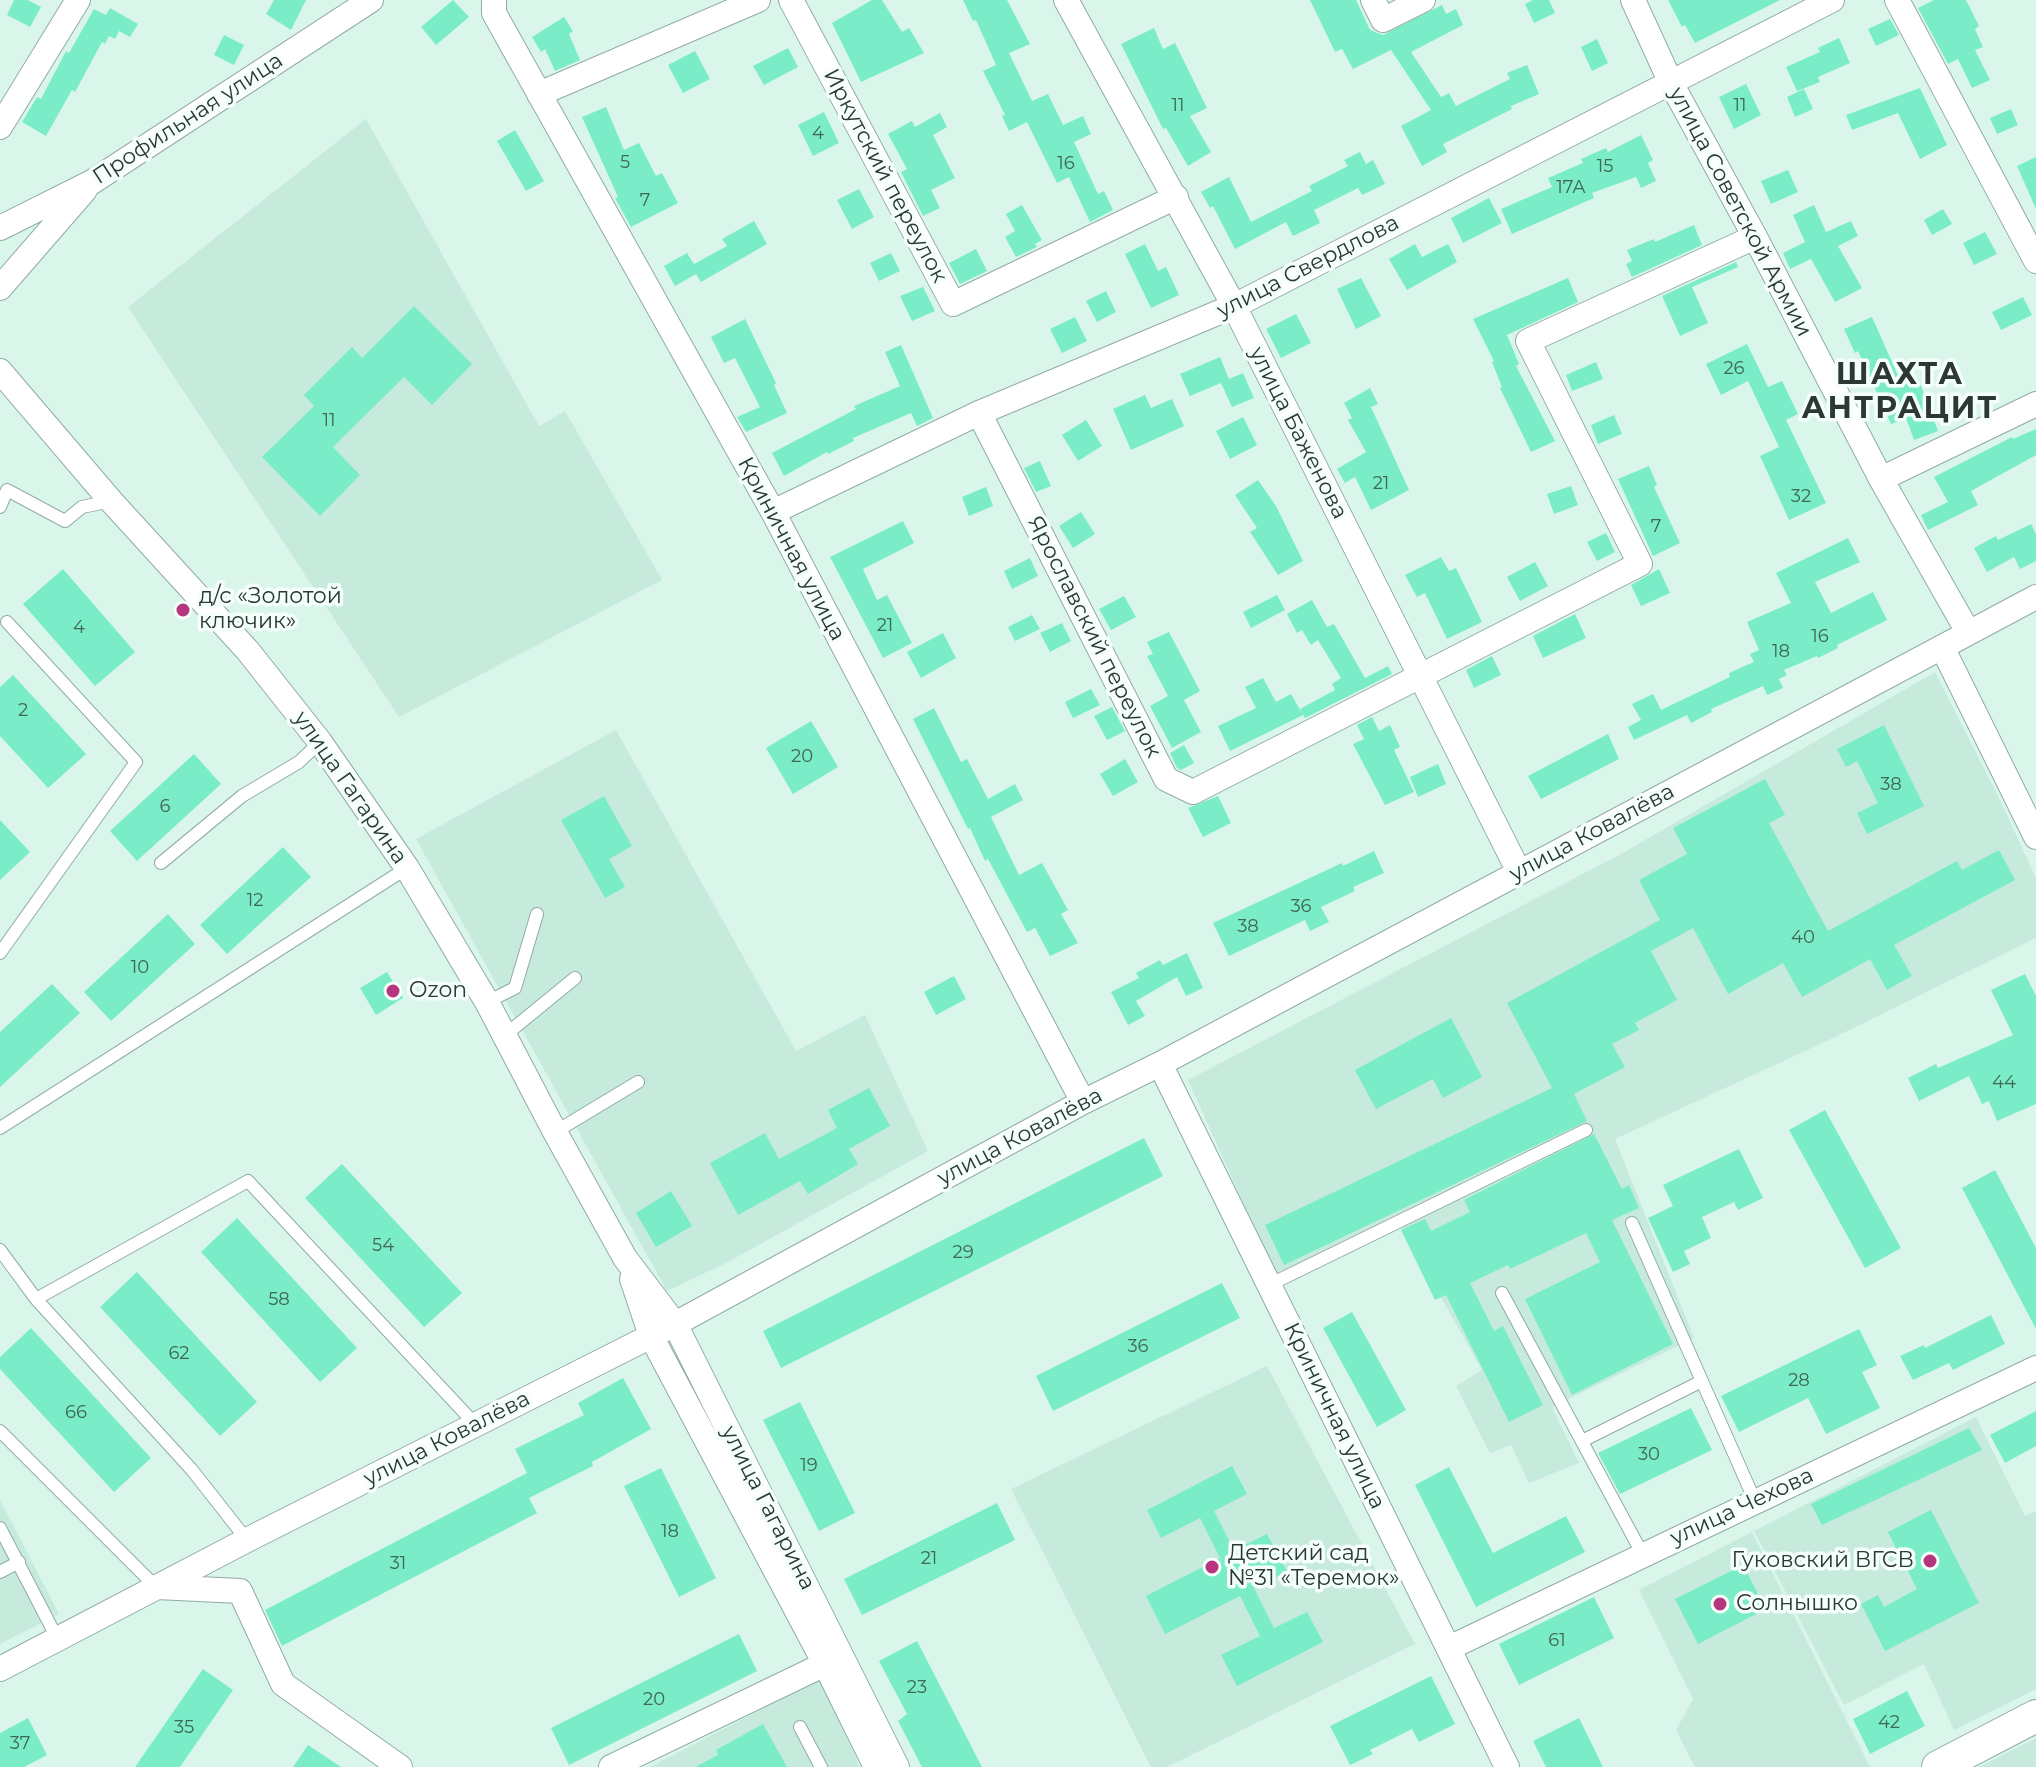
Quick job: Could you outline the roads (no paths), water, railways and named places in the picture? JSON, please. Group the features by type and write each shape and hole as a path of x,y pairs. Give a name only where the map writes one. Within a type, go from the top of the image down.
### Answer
{"street":[{"path":"0,127 78,0"},
{"name":"Профильная улица","path":"0,228 92,182 371,0"},
{"name":"Криничная улица","path":"494,0 494,13 773,512 1083,1102"},
{"path":"539,94 758,0"},
{"name":"Иркутский переулок","path":"791,0 953,304 1176,197"},
{"name":"улица Баженова","path":"1066,0 1234,306 1519,872"},
{"path":"1373,0 1383,20 1423,0"},
{"name":"улица Советской Армии","path":"1633,0 1671,83 1881,479 1968,632"},
{"name":"улица Свердлова","path":"773,512 979,413 1234,306 1832,0"},
{"path":"1897,0 2036,261"},
{"path":"0,288 92,182"},
{"path":"1419,677 1640,564 1528,341 1755,237"},
{"name":"улица Гагарина","path":"0,371 111,501 248,651 320,742 407,868 487,1002 625,1258 675,1324 897,1767"},
{"path":"1881,479 2036,404"},
{"name":"Ярославский переулок","path":"979,413 1166,779 1193,792 1419,677"},
{"name":"улица Ковалёва","path":"0,1669 247,1540 675,1324 1083,1102 1160,1064 2036,597"},
{"path":"1942,647 2036,837"},
{"name":"Криничная улица","path":"1160,1064 1507,1767"},
{"name":"улица Гагарина","path":"625,1258 651,1336 825,1664 876,1767"},
{"name":"улица Чехова","path":"1449,1648 2036,1368"},
{"path":"156,1587 240,1591 283,1684 400,1767"},
{"path":"611,1767 825,1664"},
{"path":"1938,1767 2036,1716"}],"lane":[{"path":"0,507 7,490 65,521 82,507 111,501"},
{"path":"0,953 136,762 7,622"},
{"path":"161,863 242,796 299,762 320,742"},
{"path":"0,1128 407,868"},
{"path":"487,1002 515,988 537,914"},
{"path":"0,925 11,936"},
{"path":"504,1036 575,978"},
{"path":"555,1132 638,1082"},
{"path":"1269,1285 1586,1130"},
{"path":"36,1299 248,1181 475,1424"},
{"path":"1632,1223 1755,1501"},
{"path":"0,1250 36,1299 192,1470 247,1540"},
{"path":"1502,1293 1643,1555"},
{"path":"1582,1441 1702,1381"},
{"path":"0,1431 156,1587"},
{"path":"0,1528 57,1638"},
{"path":"0,1572 19,1562"},
{"path":"800,1727 821,1767"}],"place":[{"name":"д/с «Золотой ключик»","path":"183,610"},
{"name":"Ozon","path":"393,991"},
{"name":"Гуковский ВГСВ","path":"1930,1561"},
{"name":"Детский сад №31 «Теремок»","path":"1212,1567"},
{"name":"Солнышко","path":"1720,1604"}],"district":[{"name":"ШАХТА АНТРАЦИТ","path":"1900,392"}]}
